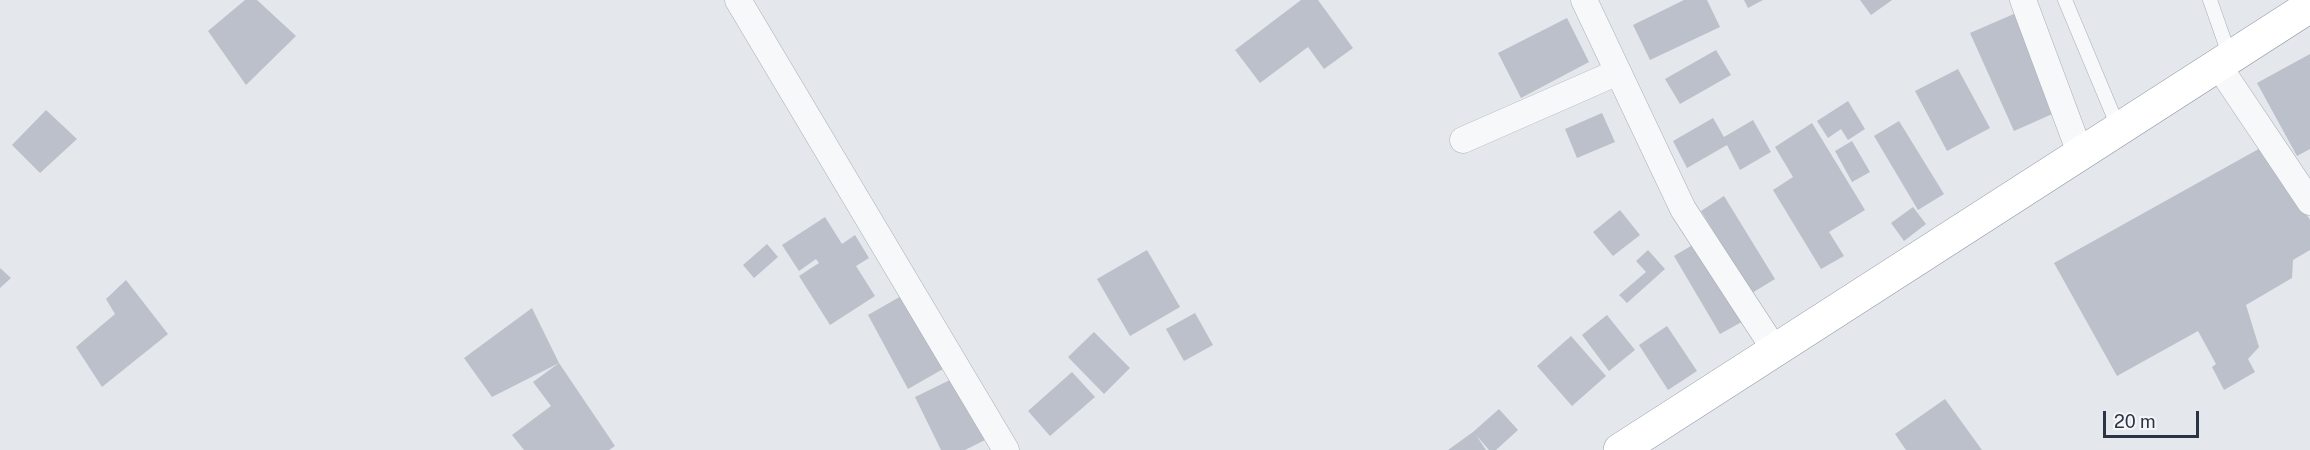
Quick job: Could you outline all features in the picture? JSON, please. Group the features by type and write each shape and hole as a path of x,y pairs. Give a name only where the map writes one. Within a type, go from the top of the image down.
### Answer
{"highway":[{"path":"1620,450 2310,6"}],"street":[{"path":"738,0 1006,450"},
{"path":"1584,0 1683,209 1775,350"},
{"path":"2023,0 2080,153"},
{"path":"2224,61 2310,202"},
{"path":"1463,140 1618,72"}],"lane":[{"path":"2065,0 2119,129"},
{"path":"2210,0 2224,61"}],"building":[{"path":"245,0 257,0 296,36 246,85 208,31"},
{"path":"1301,0 1318,0 1353,48 1324,69 1308,47 1260,83 1235,50"},
{"path":"1684,0 1707,0 1720,27 1650,60 1633,25"},
{"path":"1744,0 1763,0 1748,8"},
{"path":"1860,0 1892,0 1871,15"},
{"path":"2016,13 2059,111 2014,131 1970,33"},
{"path":"1567,18 1589,62 1521,98 1498,53"},
{"path":"1716,50 1731,75 1680,104 1665,79"},
{"path":"2310,54 2310,149 2297,156 2257,83"},
{"path":"1958,69 1990,128 1947,151 1915,91"},
{"path":"1848,101 1865,129 1848,140 1841,129 1828,138 1817,121"},
{"path":"46,110 77,139 40,173 12,145"},
{"path":"1602,113 1615,142 1577,158 1565,129"},
{"path":"1713,118 1724,137 1753,120 1771,152 1740,170 1727,145 1687,168 1673,141"},
{"path":"1899,121 1944,194 1918,210 1874,136"},
{"path":"1812,123 1865,210 1829,232 1844,256 1821,269 1773,190 1793,177 1775,147"},
{"path":"1852,141 1870,172 1852,182 1835,151"},
{"path":"2264,146 2310,220 2310,250 2293,260 2292,278 2246,305 2259,347 2248,359 2255,372 2224,390 2212,367 2216,364 2198,331 2117,376 2054,263"},
{"path":"1724,196 1775,279 1752,293 1701,211"},
{"path":"1913,207 1926,224 1904,241 1891,223"},
{"path":"1620,210 1640,235 1613,256 1593,232"},
{"path":"825,217 842,244 855,235 869,258 856,266 875,296 830,325 799,276 819,263 816,259 799,271 782,245"},
{"path":"1701,240 1747,319 1720,334 1674,256"},
{"path":"767,244 778,257 754,278 743,265"},
{"path":"1147,250 1180,307 1130,336 1097,279"},
{"path":"1648,250 1665,269 1627,303 1619,295 1646,272 1636,261"},
{"path":"0,268 11,278 0,288"},
{"path":"126,280 168,334 102,387 76,347 115,314 106,299"},
{"path":"903,295 943,369 908,389 868,315"},
{"path":"532,308 559,363 492,397 464,358"},
{"path":"1195,313 1213,345 1184,361 1166,329"},
{"path":"1607,315 1635,350 1609,371 1582,335"},
{"path":"1667,326 1697,371 1668,390 1639,345"},
{"path":"1094,332 1130,368 1104,394 1068,357"},
{"path":"1571,336 1606,376 1572,406 1537,366"},
{"path":"559,363 615,446 609,450 524,450 512,435 551,406 533,382"},
{"path":"1072,372 1095,397 1050,436 1028,411"},
{"path":"954,378 985,440 965,450 941,450 915,397"},
{"path":"1945,399 1982,450 1906,450 1895,434"},
{"path":"1499,409 1518,430 1496,450 1489,450 1476,435 1486,450 1448,450 1473,432"}]}
